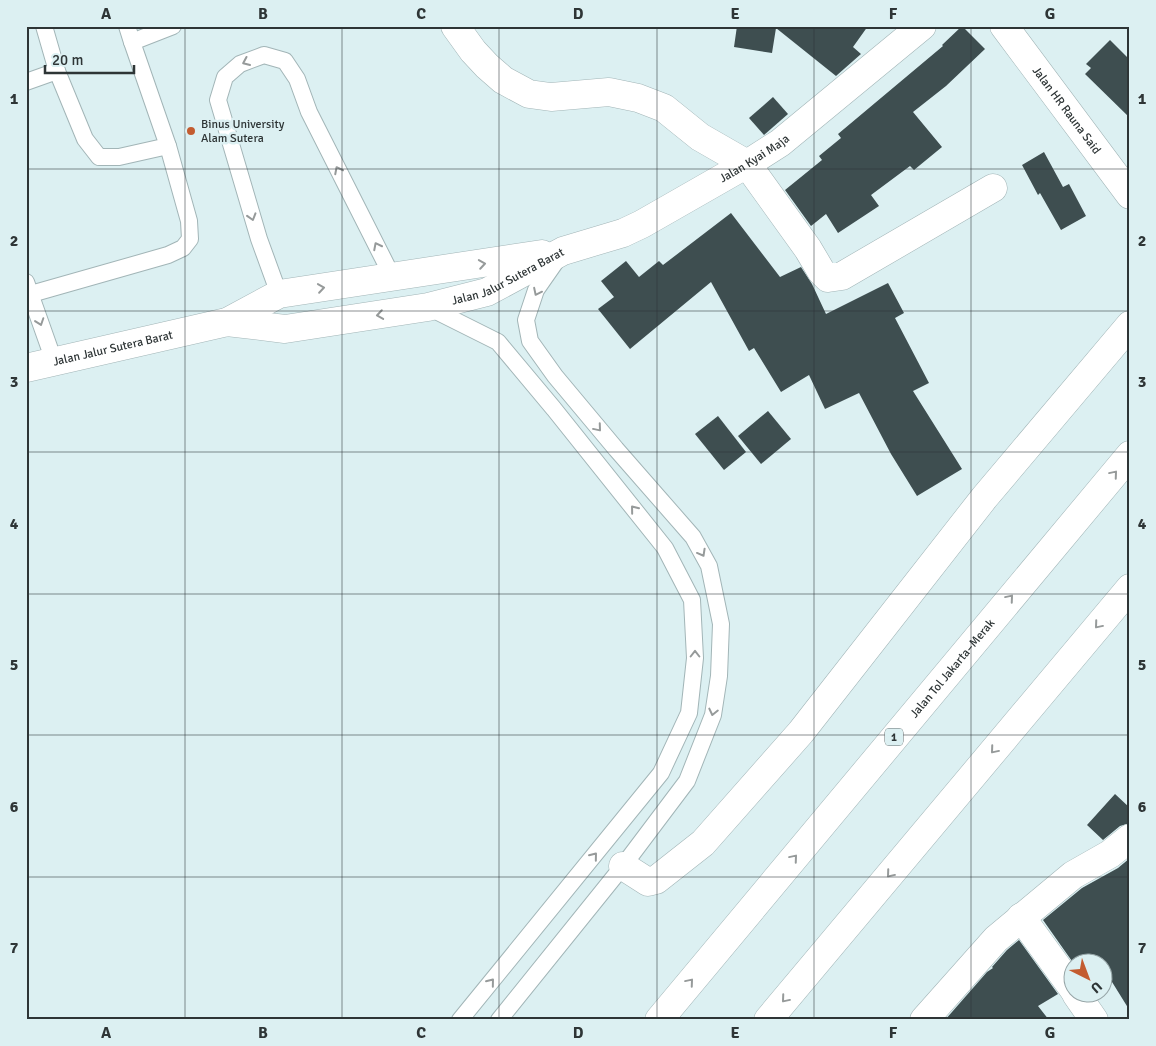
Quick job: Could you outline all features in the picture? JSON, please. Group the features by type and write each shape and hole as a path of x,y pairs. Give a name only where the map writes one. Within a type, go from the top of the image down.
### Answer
{"main road":[{"path":"455,26 473,51 487,66 503,80 529,94 551,97 609,92 638,98 664,108 700,137 747,164 808,249 821,271 828,278 842,276 993,188"},
{"name":"Jalan Kyai Maja","path":"563,251 642,224 747,164 780,142 922,26"},
{"name":"Jalan HR Rauna Said","path":"1004,26 1128,193"},
{"name":"Jalan Jalur Sutera Barat","path":"26,368 227,322 279,294 563,251"},
{"name":"Jalan Jalur Sutera Barat","path":"227,322 284,329 428,307 487,292 563,251"},
{"path":"622,866 648,882 656,880 703,843 801,732 984,498 1130,325"},
{"name":"Jalan Tol Jakarta–Merak","path":"659,1020 1130,455"},
{"path":"768,1020 1130,588"},
{"path":"924,1020 996,939 1073,875 1110,854 1130,838"},
{"path":"1021,917 1064,976"},
{"path":"1083,1004 1094,1020"}],"lane":[{"path":"44,26 56,71 85,140 99,157 118,156 168,146"},
{"path":"54,361 28,288 168,255 183,248 190,239 189,221 168,146 129,34 173,26"},
{"path":"279,294 259,239 218,100 225,77 240,64 264,55 285,61 297,80 309,112 393,278"},
{"path":"26,82 56,71"},
{"path":"500,1020 686,782 713,715 719,676 721,624 709,566 693,537 555,376 530,341 526,320 536,290 563,251"},
{"path":"428,307 498,342 665,548 692,600 696,658 689,713 661,773 460,1020"}],"building":[{"path":"737,26 868,26 853,47 861,54 836,76 776,28 772,53 734,47"},
{"path":"962,26 985,49 946,86 913,112 942,147 914,170 910,166 871,195 879,206 838,233 826,214 811,226 785,190 822,160 819,156 841,138 838,134 943,46"},
{"path":"1110,40 1130,60 1130,118 1085,74 1091,68 1086,64"},
{"path":"773,97 788,114 764,135 749,118"},
{"path":"1044,152 1063,187 1069,184 1086,216 1061,230 1040,193 1038,195 1022,165"},
{"path":"731,213 780,277 801,267 812,284 826,314 888,283 904,313 895,318 929,383 913,391 962,469 917,496 891,454 859,393 825,409 809,375 781,392 754,348 749,351 711,282 630,349 598,309 614,297 601,281 626,261 639,277 659,261 663,265"},
{"path":"768,411 791,439 761,464 738,436"},
{"path":"718,416 746,452 724,470 695,434"},
{"path":"1115,794 1130,808 1130,823 1120,826 1103,840 1087,825"},
{"path":"1130,858 1130,1011 1114,985 1114,954 1067,954 1043,920 1082,888 1118,868"},
{"path":"1019,940 1058,994 1038,1006 1049,1020 945,1020 1007,950"}],"place":[{"name":"Binus University Alam Sutera","path":"191,131"}]}
